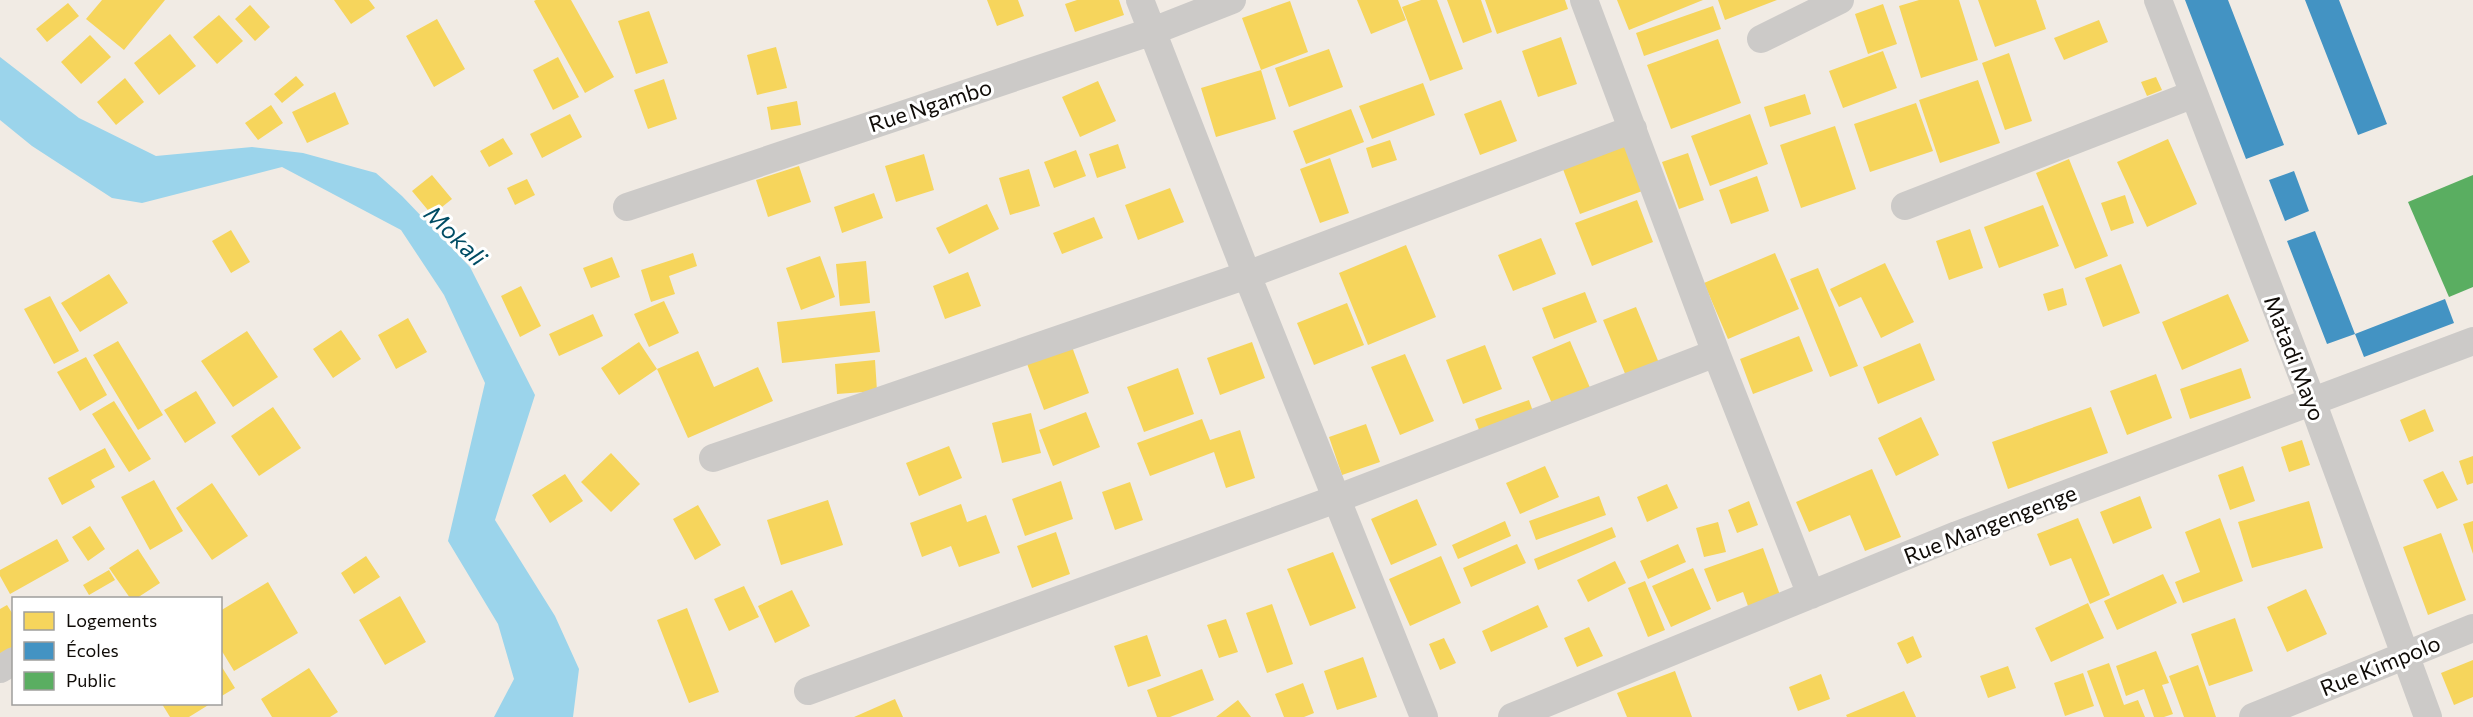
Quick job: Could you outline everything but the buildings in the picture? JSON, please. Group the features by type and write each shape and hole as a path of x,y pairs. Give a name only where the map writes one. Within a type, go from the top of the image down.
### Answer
{"street":[{"path":"1140,0 1424,717"},
{"name":"Rue Ngambo","path":"627,207 1153,31 1232,0"},
{"path":"1584,0 1716,353 1811,595"},
{"path":"1761,39 1840,0"},
{"name":"Matadi Mayo","path":"2158,0 2312,401 2428,717"},
{"path":"1905,206 2194,94"},
{"path":"713,458 1247,275 1633,129"},
{"name":"Rue Mangengenge","path":"1512,717 1957,535 2473,341"},
{"path":"808,691 1336,499 1716,353"},
{"name":"Rue Kimpolo","path":"2253,717 2473,628"}],"water":[{"path":"0,57 79,118 156,156 252,147 303,153 376,173 402,196 470,267 535,395 495,520 555,616 579,669 573,717 494,717 514,679 498,624 448,541 485,383 444,295 401,230 282,167 142,203 112,198 32,146 0,120"}],"water label":[{"name":"Mokali","path":"456,235"}]}
